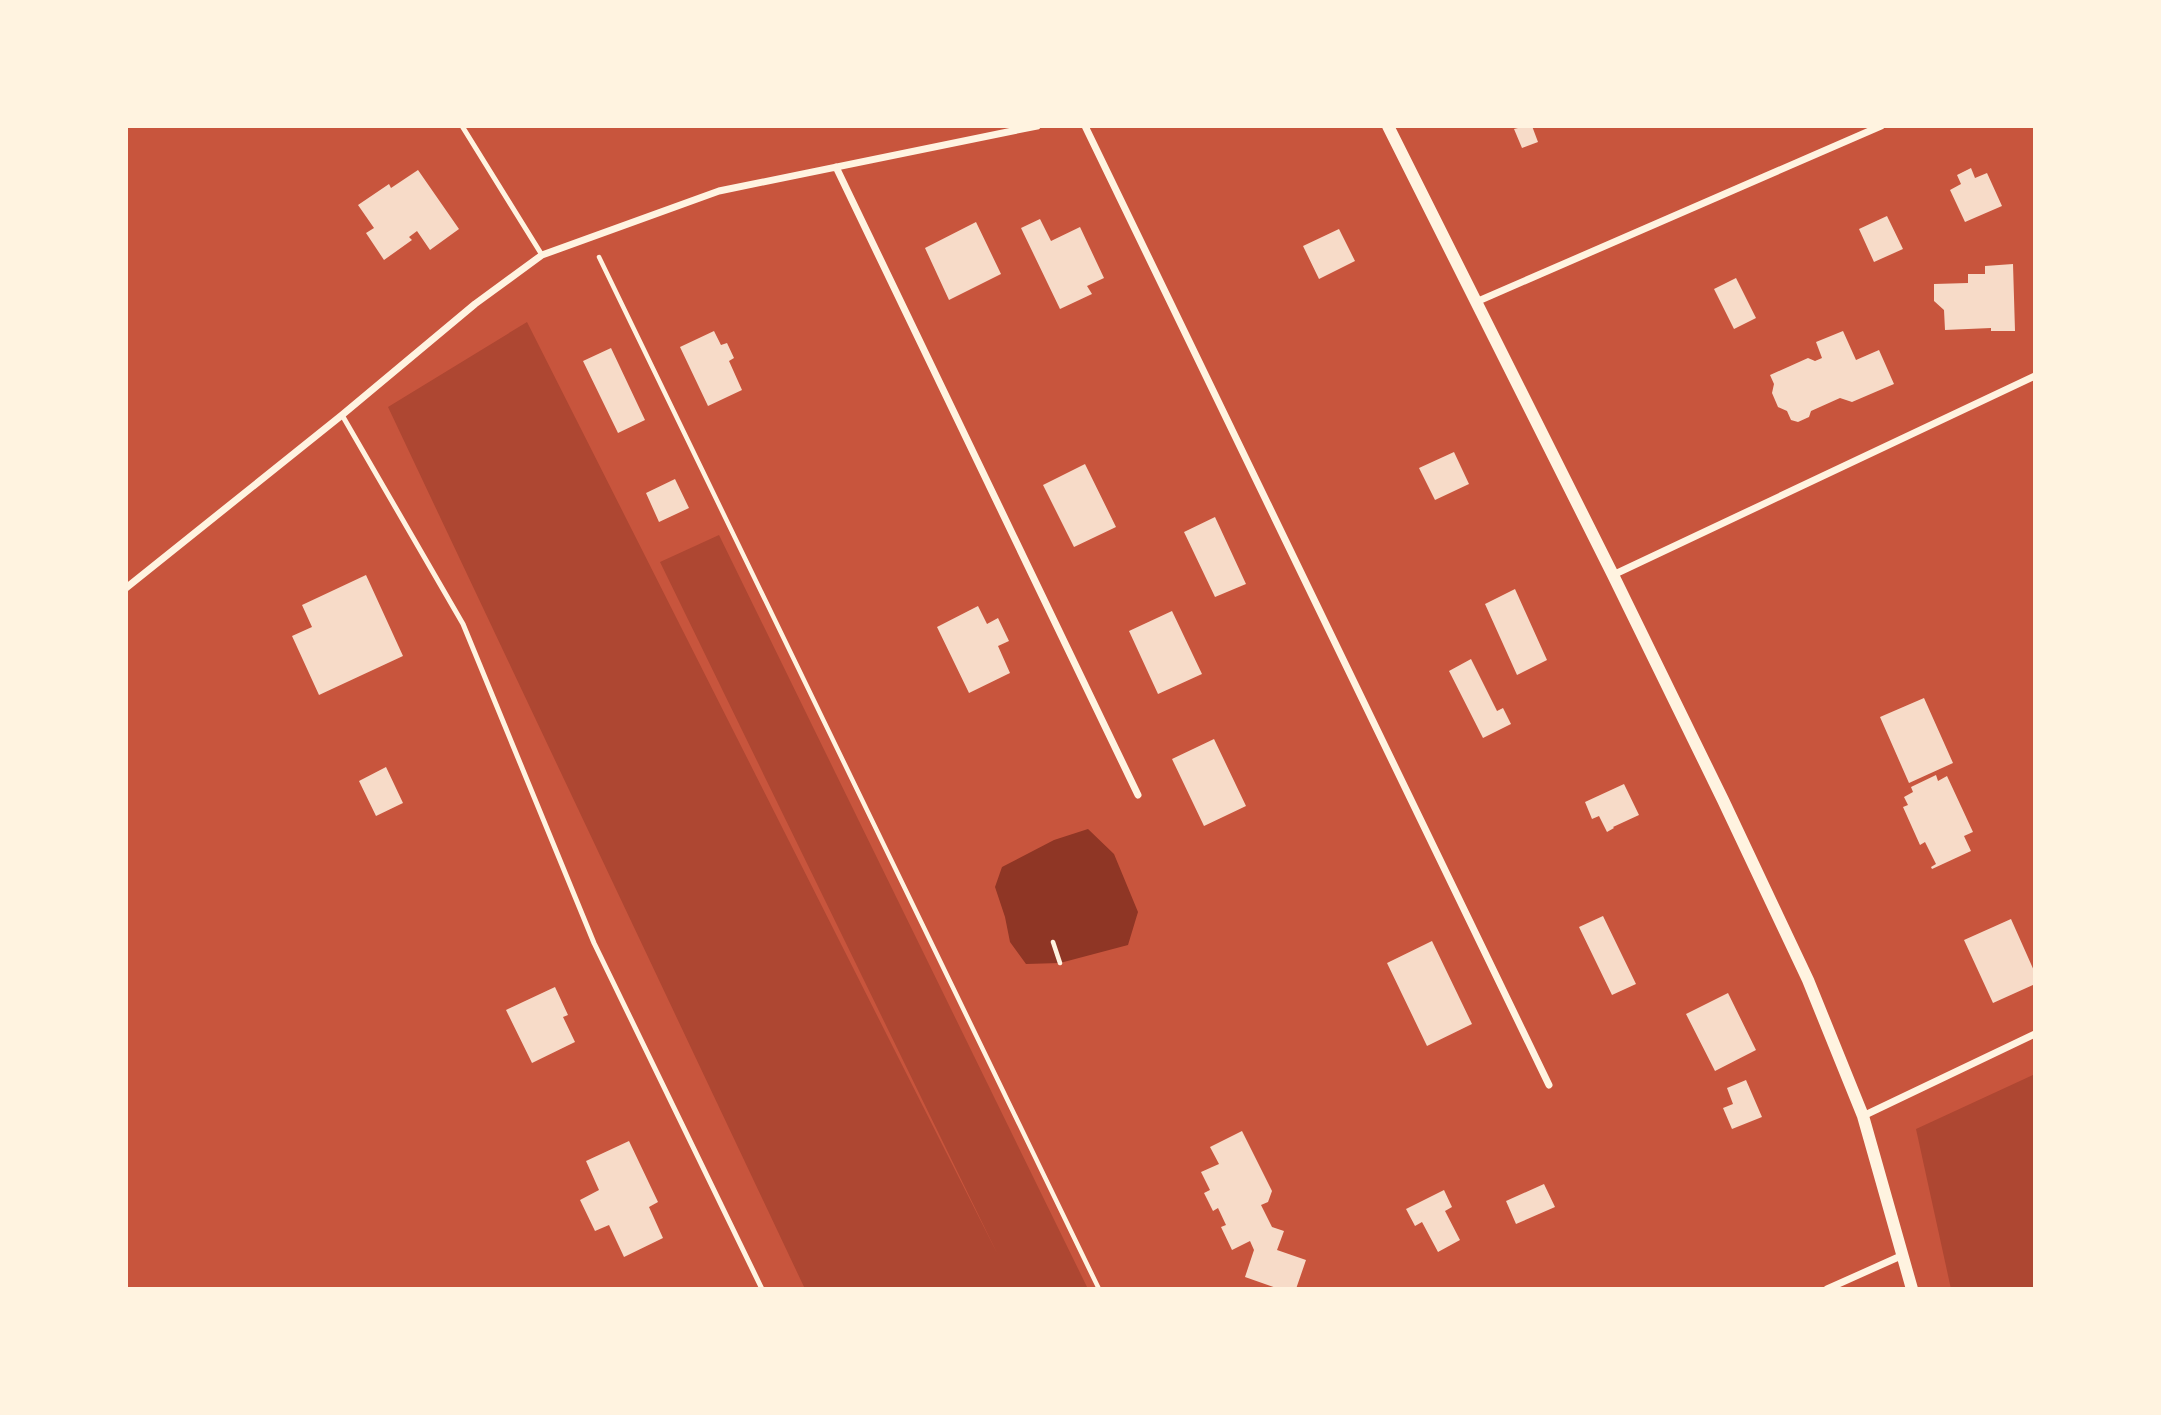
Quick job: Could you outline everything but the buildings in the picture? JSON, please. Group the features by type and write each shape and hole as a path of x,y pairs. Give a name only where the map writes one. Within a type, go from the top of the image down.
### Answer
{"street":[{"path":"126,588 342,415 475,304 542,255 719,191 1037,126"},
{"path":"1085,126 1549,1085"},
{"path":"1388,126 1613,575 1808,981 1863,1116 1912,1289"},
{"path":"1475,302 1881,126"},
{"path":"836,167 1138,795"},
{"path":"1613,575 2035,376"},
{"path":"1863,1116 2035,1034"},
{"path":"1827,1289 1903,1255"}],"lane":[{"path":"462,126 542,255"},
{"path":"342,415 463,624 594,943 762,1289"}],"path":[{"path":"590,238 1099,1289"},
{"path":"1053,942 1059,963"}],"shaded area":[{"path":"527,322 998,1255 660,562 719,535 1088,1289 805,1289 388,407"},
{"path":"1088,829 1114,854 1138,912 1128,945 1060,963 1026,964 1010,942 995,887 1002,867 1054,840"},
{"path":"2035,1074 2035,1289 1951,1289 1916,1129"}]}
